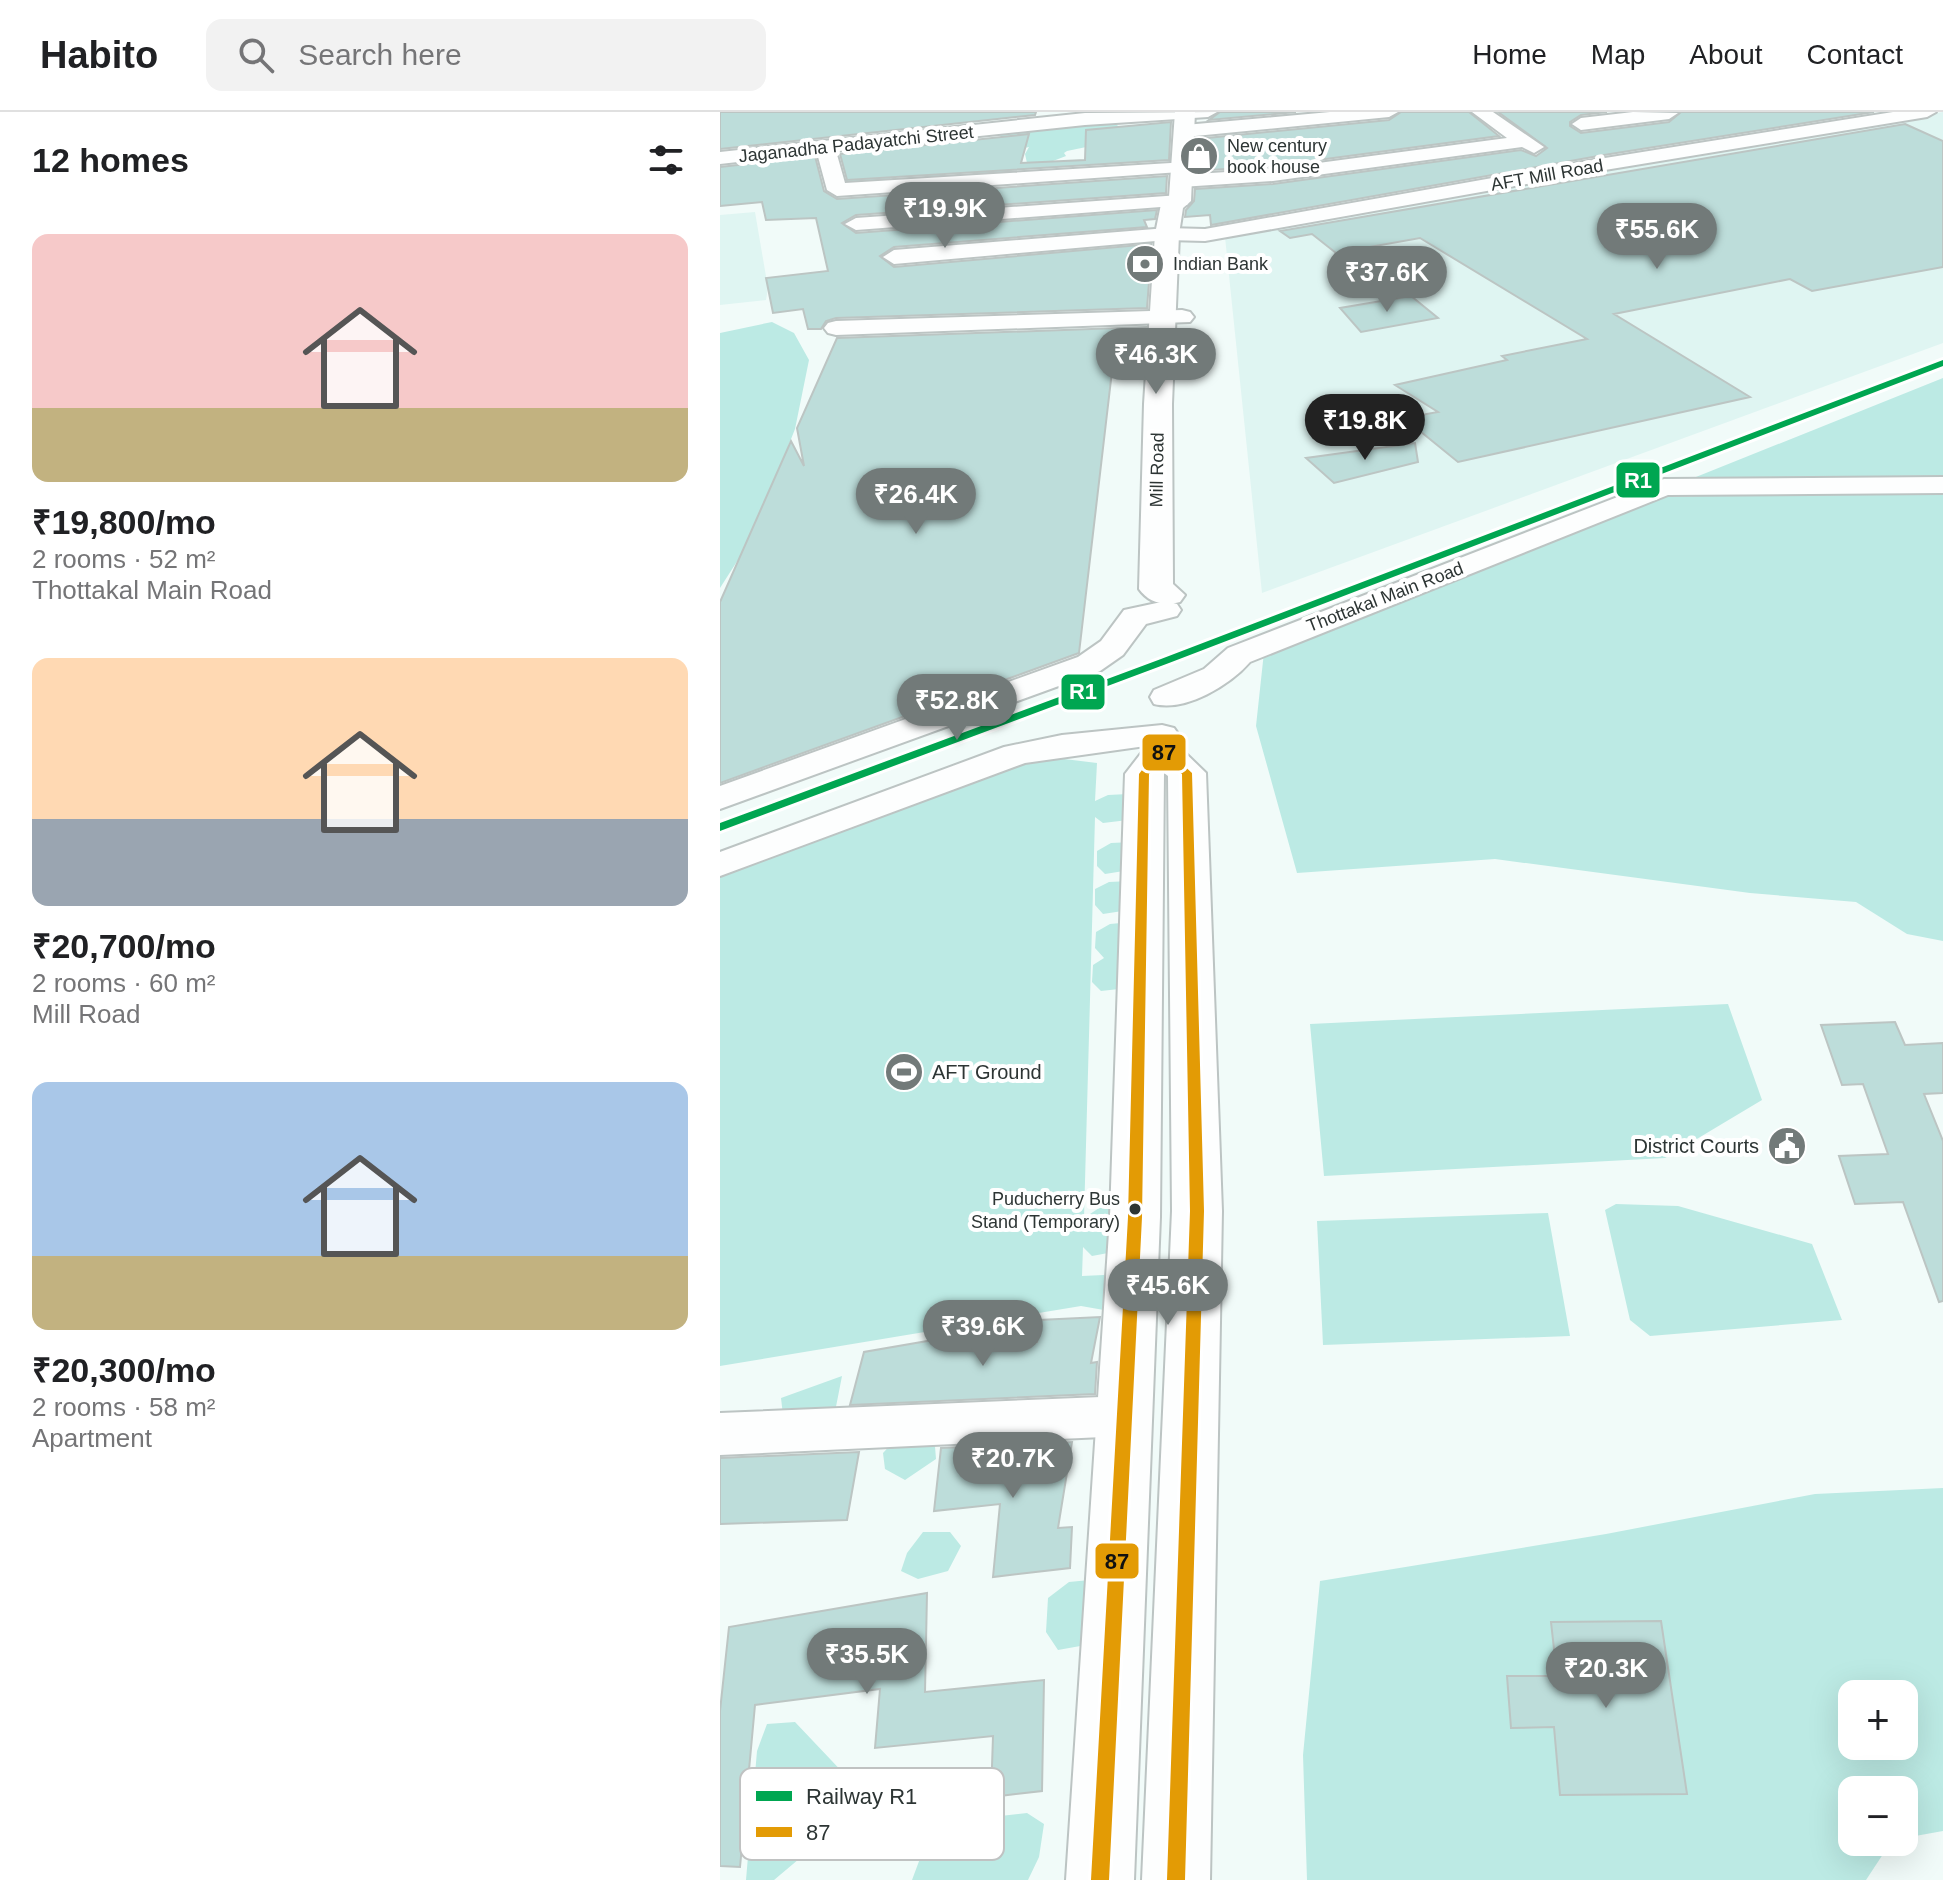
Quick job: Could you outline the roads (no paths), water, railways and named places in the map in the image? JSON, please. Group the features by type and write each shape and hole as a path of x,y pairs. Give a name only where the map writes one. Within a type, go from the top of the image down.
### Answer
{"main road":[{"name":"Mill Road","path":"1167,603 1156,589 1158,404 1172,317 1176,234 1172,204 1180,183 1184,119"},
{"path":"1100,1880 1135,1217 1144,774 1162,751 1187,773 1197,1211 1176,1880"}],"street":[{"path":"1184,119 1208,112"},
{"path":"1184,119 1389,112"},
{"path":"1481,112 1571,171"},
{"name":"AFT Mill Road","path":"894,257 1176,234 1205,235 1815,132 1890,115 1927,112"},
{"path":"1581,124 1678,118 1731,146"},
{"name":"Jaganadha Padayatchi Street","path":"720,158 1085,119 1184,119"},
{"path":"1790,119 1815,132"},
{"path":"729,139 747,155"},
{"path":"856,224 1180,183 1273,175 1526,141"},
{"path":"825,146 837,190 1180,183"},
{"path":"836,328 1172,317"},
{"name":"Thottakal Main Road","path":"1166,697 1207,682 1228,669 1239,655 1664,487 1943,485"},
{"path":"720,798 1089,664 1112,648 1135,617 1167,603"},
{"path":"720,865 1016,754 1062,745 1162,735"},
{"path":"720,1434 1125,1416"}],"rail line":[{"name":"R1","path":"720,827 1165,661 1943,363"}],"place":[{"name":"New century book house","path":"1199,156"},
{"name":"Indian Bank","path":"1145,264"},
{"name":"AFT Ground","path":"904,1072"},
{"name":"District Courts","path":"1787,1146"},
{"name":"Puducherry Bus Stand (Temporary)","path":"1135,1209"}]}
